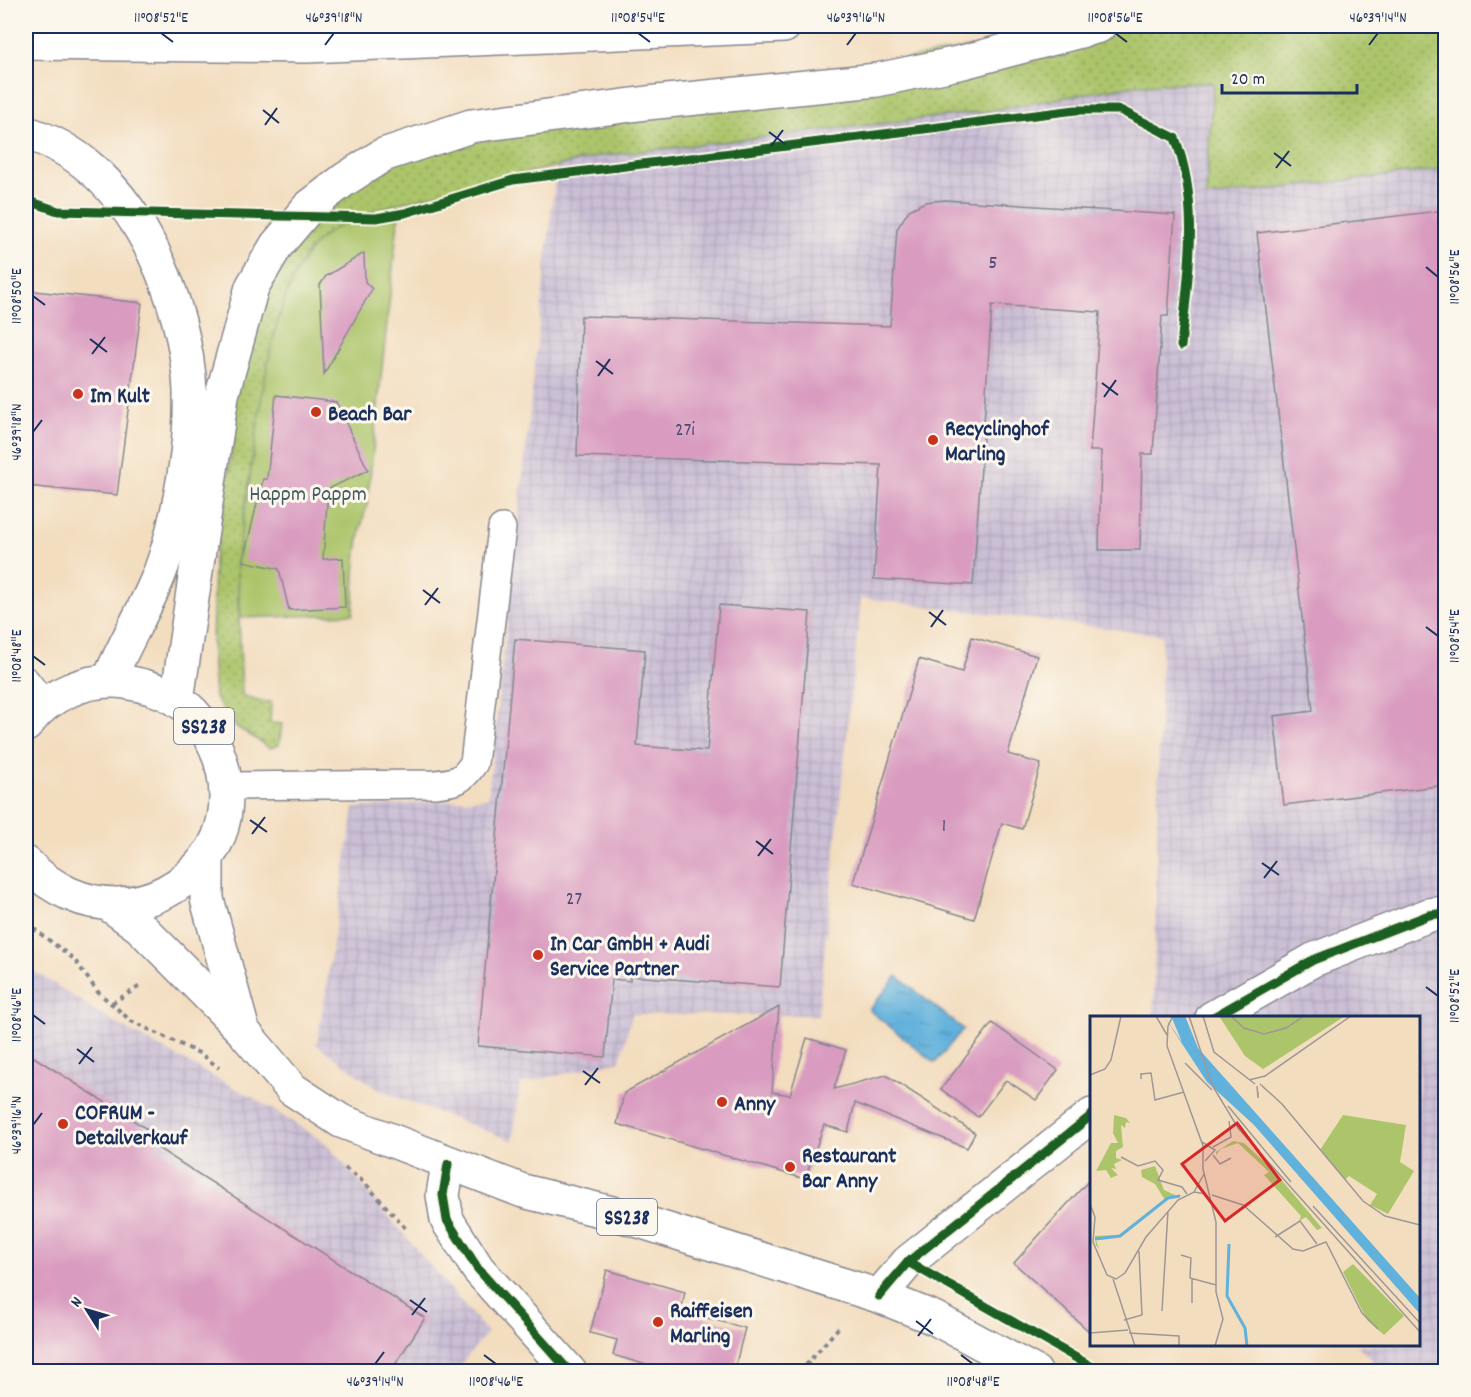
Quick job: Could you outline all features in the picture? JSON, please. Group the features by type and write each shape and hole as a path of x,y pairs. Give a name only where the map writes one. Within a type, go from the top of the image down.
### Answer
{"main road":[{"path":"26,43 96,46 307,46 784,26"},
{"path":"177,700 222,395 252,288 276,246 302,215 344,180 382,155 471,126 637,105 878,80 963,62 1099,26"},
{"path":"26,134 40,137 81,162 115,193 143,231 163,273 180,324 189,378 189,445 178,509 157,581 109,680"},
{"name":"SS238","path":"32,704 81,686 109,680 145,685 177,700 202,723 219,753 226,786 224,814 207,856 207,899 243,1031"},
{"name":"SS238","path":"26,863 38,876 64,893 93,903 111,906 152,898 179,884 207,856"},
{"name":"SS238","path":"111,906 139,926 243,1031 292,1089 341,1121 523,1191 620,1215 879,1296 934,1318 1035,1371"},
{"path":"1214,1016 1313,960 1428,915 1446,913"},
{"path":"879,1296 908,1262 1090,1117"},
{"path":"448,1164 443,1195 447,1220 478,1269 570,1371"}],"lane":[{"path":"226,786 435,784 452,783 465,777 474,763 502,528"}],"path":[{"path":"26,923 74,959 97,991 131,1021 201,1054 219,1069"},
{"path":"337,1162 364,1182 414,1238"},
{"path":"800,1371 849,1316 879,1296"}],"shaded area":[{"path":"1445,26 1445,1371 1383,1371 1358,1346 1420,1346 1420,1016 1153,1016 1162,635 861,598 818,1015 632,1014 620,1061 520,1084 513,1141 381,1091 317,1045 354,808 488,798 562,114"},
{"path":"26,966 115,1023 259,1101 326,1143 487,1332 456,1371 26,1371"}],"green space":[{"path":"1099,26 1445,26 1445,169 1206,197 1213,83 1136,85 982,112 600,156 400,203 350,219 309,251 292,282 274,337 263,391 237,565 242,695 257,701 271,702 270,723 282,724 279,745 270,748 235,726 215,698 212,653 214,559 236,423 219,421 252,288 383,155 647,103"},
{"name":"Happm Pappm","path":"400,203 367,505 356,559 353,614 241,618 237,570 240,540 264,386 277,325 286,297 296,272 318,241 351,220"}],"water":[{"path":"897,976 963,1029 935,1063 869,1010"}],"building":[{"path":"945,200 1175,215 1168,316 1162,316 1153,454 1142,454 1140,550 1099,550 1101,451 1090,451 1100,312 992,305 973,585 874,579 881,465 577,456 581,316 890,326 897,229 909,210 925,202"},
{"path":"1446,210 1446,785 1284,805 1274,716 1313,711 1257,233"},
{"path":"364,253 365,282 372,289 324,374 320,285 326,276"},
{"name":"Im Kult","path":"26,290 142,303 117,495 26,486"},
{"path":"276,395 336,402 368,470 328,489 323,559 343,558 345,607 289,610 279,569 243,561 263,479 267,479"},
{"path":"719,605 810,612 780,987 630,976 630,981 612,979 605,1057 478,1046 515,639 645,650 637,746 707,751"},
{"path":"972,637 1037,656 1008,754 1041,764 1022,829 1002,823 974,919 853,883 919,659 962,672"},
{"path":"779,1007 772,1092 790,1095 807,1038 846,1050 834,1089 886,1075 975,1133 967,1148 855,1103 848,1132 824,1125 805,1179 617,1124 624,1093"},
{"path":"992,1023 1058,1070 1036,1100 1006,1080 978,1117 941,1089"},
{"path":"26,1052 161,1138 156,1147 425,1318 391,1371 26,1371"},
{"path":"1090,1179 1090,1332 1014,1263"},
{"name":"Raiffeisen Marling","path":"607,1270 685,1292 681,1311 745,1328 734,1371 645,1371 647,1365 613,1355 617,1340 590,1333"}],"cycle path":[{"path":"26,200 58,211 376,218 405,213 513,180 1076,110 1120,110 1175,138 1183,163 1188,189 1190,241 1181,346"},
{"path":"1215,1016 1313,960 1429,915 1446,913"},
{"path":"879,1296 908,1262 1090,1117"},
{"path":"448,1164 443,1195 447,1220 478,1269 570,1372"},
{"path":"908,1262 1101,1372"}],"place":[{"name":"Im Kult","path":"78,394"},
{"name":"Beach Bar","path":"316,412"},
{"name":"Recyclinghof Marling","path":"933,440"},
{"name":"In Car GmbH + Audi Service Partner","path":"538,955"},
{"name":"Anny","path":"722,1102"},
{"name":"COFRUM - Detailverkauf","path":"63,1124"},
{"name":"Restaurant Bar Anny","path":"790,1167"},
{"name":"Raiffeisen Marling","path":"658,1322"}]}
